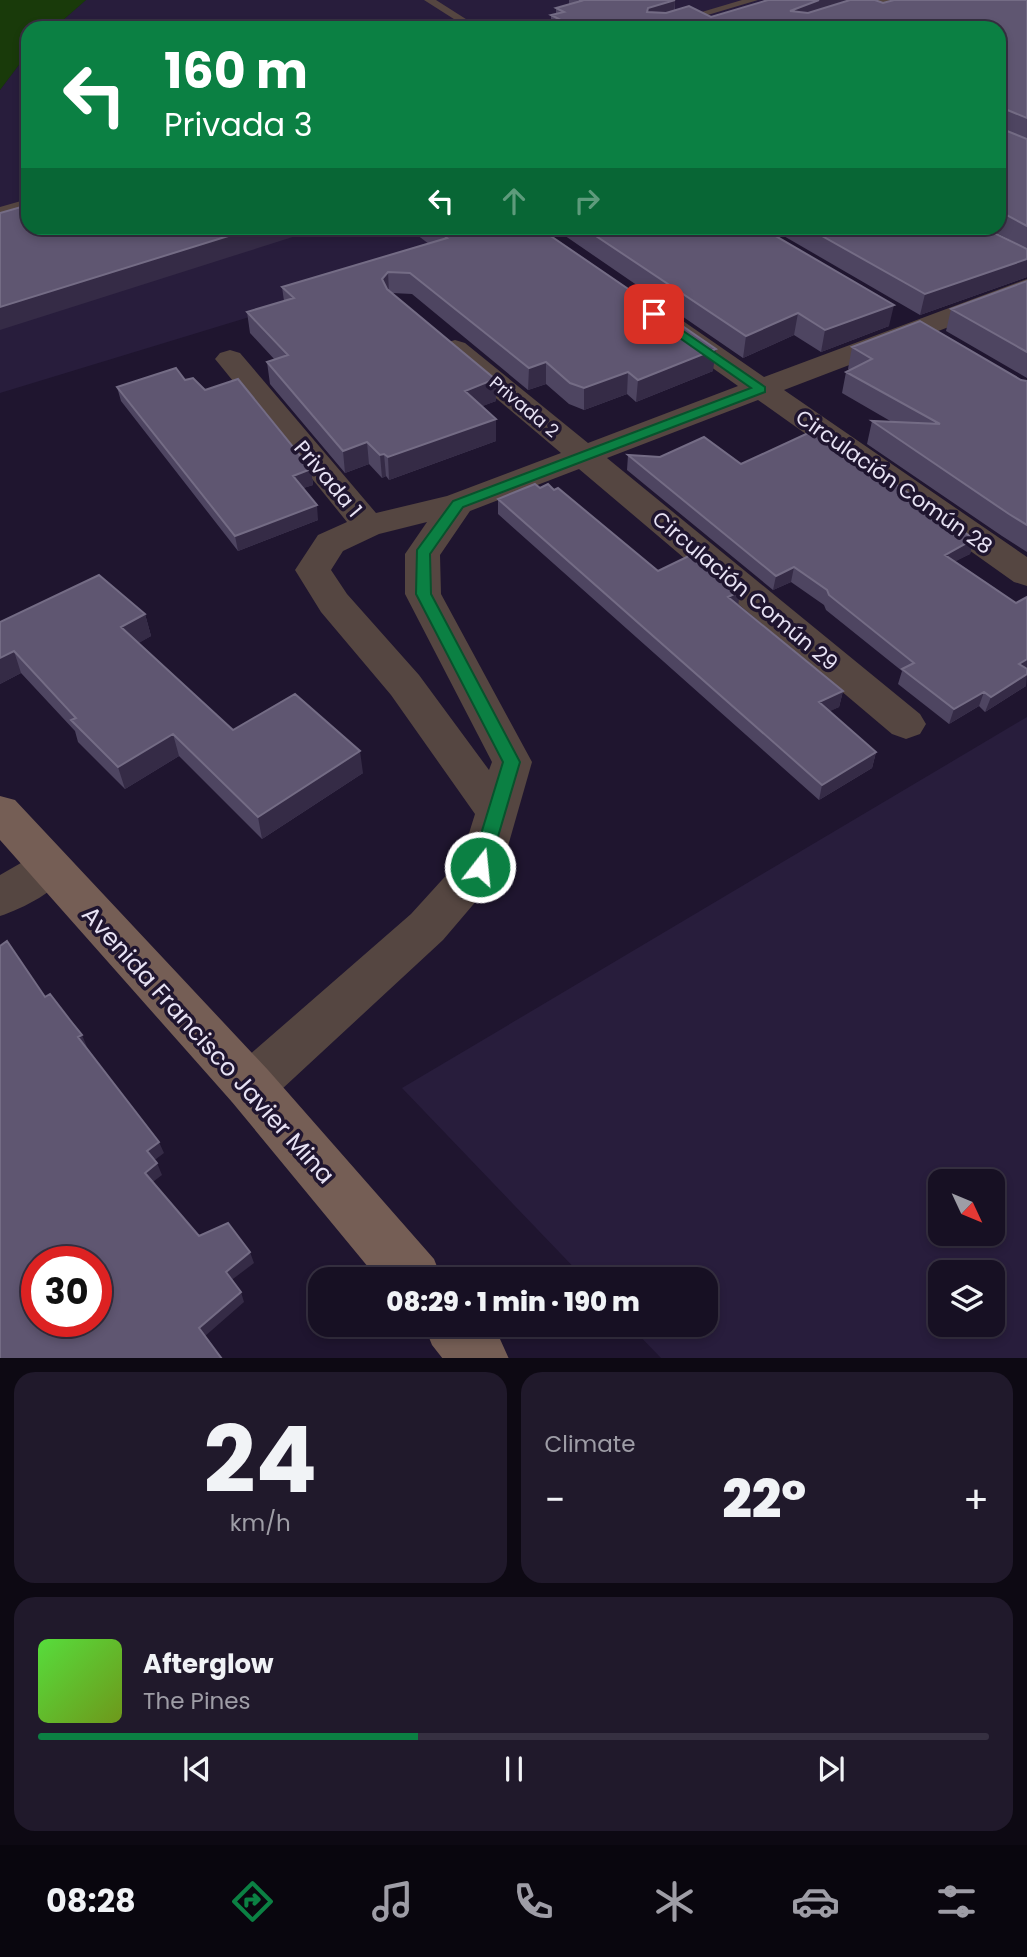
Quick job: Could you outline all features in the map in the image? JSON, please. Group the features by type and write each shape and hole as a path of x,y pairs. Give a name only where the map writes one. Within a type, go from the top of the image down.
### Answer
{"street":[{"name":"Privada 1","path":"230,359 368,526 458,504 1027,287"},
{"path":"882,309 949,349"},
{"name":"Circulación Común 28","path":"649,310 1027,575"},
{"name":"Privada 2","path":"430,328 584,458"},
{"name":"Circulación Común 29","path":"584,458 906,724"},
{"path":"250,1086 436,917 480,867 512,762 423,594 422,554 458,504"},
{"path":"368,526 330,543 313,570 334,603 405,685 496,811"},
{"name":"Avenida Francisco Javier Mina","path":"0,813 250,1086 404,1267"},
{"path":"0,898 48,868"},
{"path":"462,1337 479,1358"}],"lane":[{"path":"429,0 464,21"},
{"path":"678,21 751,0"},
{"path":"855,7 888,0"},
{"path":"0,211 21,205"}],"shaded area":[{"path":"86,0 1027,0 1006,21 62,21"},
{"path":"21,62 21,235 519,235 0,393 0,90"},
{"path":"1027,717 1027,1358 661,1358 641,1337 718,1337 718,1267 574,1267 402,1088"}],"green space":[{"path":"0,0 86,0 62,21 21,21 21,62 0,90"}],"building":[{"path":"579,0 675,0 648,8 647,12 666,13 689,6 711,17 768,0 819,0 790,11 808,13 850,0 875,0 883,3 894,0 1027,0 1027,118 1006,109 1006,21 563,21 551,15 564,12 556,8 581,1"},
{"path":"1006,131 1027,139 1027,226 1006,215"},
{"path":"21,207 21,235 231,235 0,307 0,213"},
{"path":"443,235 549,235 716,349 638,380 628,372 584,388 570,383 546,362 529,368 410,273 388,272 382,279 387,289 495,379 465,391 496,419 388,457 380,455 367,442 343,451 267,362 288,355 247,312 294,298 282,287 447,238"},
{"path":"594,235 774,235 894,305 825,330 798,313 746,336"},
{"path":"820,235 998,235 1027,249 1027,259 925,294"},
{"path":"1027,281 1027,352 951,309"},
{"path":"920,321 1027,381 1027,525 872,421 940,424 846,372 872,359 852,347"},
{"path":"176,368 185,380 193,378 205,390 238,379 311,469 293,476 317,505 235,536 117,387"},
{"path":"817,429 974,539 945,555 1016,603 1027,597 1027,659 1019,664 1027,669 1027,674 991,697 984,692 954,709 902,669 914,663 829,595 827,590 794,567 776,576 628,455 660,457 704,437 741,464"},
{"path":"535,484 540,488 548,484 554,490 558,488 658,571 695,553 740,591 728,597 843,691 819,702 876,752 822,785 498,499"},
{"path":"99,575 145,614 121,627 233,730 295,694 360,751 258,817 173,734 118,767 71,720 76,718 14,651 0,658 0,622"},
{"path":"7,941 45,997 50,994 82,1035 78,1037 159,1142 147,1151 157,1163 145,1173 199,1236 228,1223 250,1252 226,1272 241,1292 199,1328 221,1358 0,1358 0,946"}],"route":[{"path":"480,867 512,762 423,594 422,554 458,504 761,389 654,314"}]}
